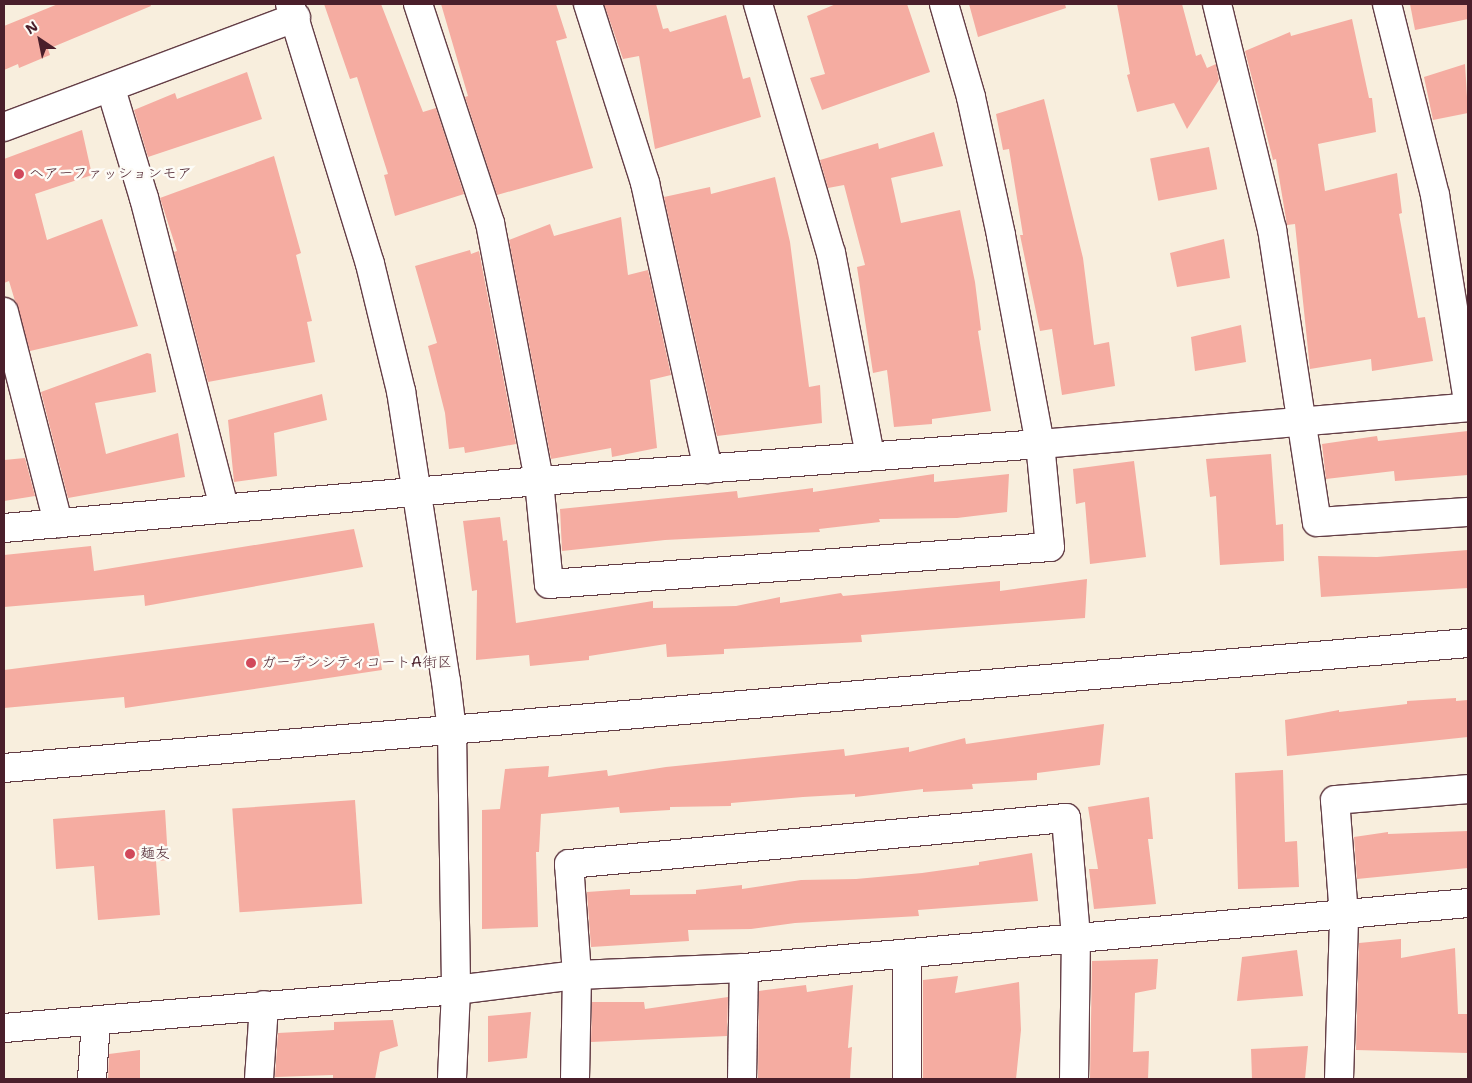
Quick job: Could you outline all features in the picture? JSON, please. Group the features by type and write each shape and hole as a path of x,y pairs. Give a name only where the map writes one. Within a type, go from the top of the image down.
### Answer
{"street":[{"path":"418,4 490,223 538,481 549,584 1050,547 1040,444 971,97 944,4"},
{"path":"588,4 645,183 708,469"},
{"path":"758,4 831,253 870,456"},
{"path":"1217,4 1272,228 1317,522 1468,512"},
{"path":"1388,4 1435,195 1468,400"},
{"path":"4,127 111,89 293,11 370,264 401,391 418,494 452,732 456,990 452,1079"},
{"path":"111,89 144,198 224,508"},
{"path":"4,312 58,523"},
{"path":"4,528 224,508 418,494 538,481 1040,444 1468,407"},
{"path":"4,768 452,732 1468,643"},
{"path":"1339,1079 1344,916 1335,800 1468,789"},
{"path":"574,1079 577,974 569,864 1066,818 1076,936 1074,1079"},
{"path":"4,1028 456,990 577,974 744,968 907,954 1076,936 1344,916 1468,903"},
{"path":"907,954 907,1079"},
{"path":"742,1079 744,968"},
{"path":"259,1079 264,1005"},
{"path":"92,1079 96,1021"}],"building":[{"path":"58,4 150,4 151,6 48,49 50,55 19,68 18,64 4,70 4,26"},
{"path":"324,4 381,4 423,112 436,108 464,194 395,216 384,175 388,174 357,77 350,79"},
{"path":"441,4 556,4 567,38 556,41 593,168 497,195 465,97 468,96"},
{"path":"604,4 656,4 663,29 668,28 670,32 726,15 743,79 750,77 761,117 655,149 639,56 623,59"},
{"path":"836,4 907,4 930,72 822,110 810,78 825,74 807,16"},
{"path":"969,4 1065,4 1066,8 978,37"},
{"path":"1117,4 1182,4 1196,56 1201,54 1207,68 1216,64 1219,80 1187,129 1174,103 1137,112 1127,75 1130,74"},
{"path":"1410,4 1468,4 1468,19 1415,30"},
{"path":"1352,19 1369,98 1372,98 1376,132 1318,144 1325,191 1397,173 1402,213 1399,214 1418,318 1425,317 1433,361 1372,371 1371,359 1310,369 1295,224 1287,225 1276,159 1273,160 1245,51 1290,32 1291,36"},
{"path":"1465,64 1468,113 1433,120 1424,77"},
{"path":"247,72 262,119 148,157 134,110 175,93 177,99"},
{"path":"1044,99 1083,258 1094,345 1109,342 1115,386 1062,395 1052,329 1040,331 1020,235 1023,235 1009,149 1003,150 996,114"},
{"path":"82,130 92,175 35,194 47,240 102,219 138,326 30,351 9,281 4,283 4,159"},
{"path":"934,132 943,166 891,178 901,223 960,210 975,282 981,330 978,331 991,411 932,419 932,424 894,427 887,370 873,373 857,267 865,265 844,185 828,188 820,160 878,143 879,149"},
{"path":"1209,147 1217,189 1158,201 1150,158"},
{"path":"274,156 301,253 296,255 312,321 307,322 315,362 208,382 174,252 177,251 160,198"},
{"path":"775,177 790,242 809,387 820,385 822,423 717,436 664,197 710,187 711,194"},
{"path":"621,217 628,275 648,270 671,375 650,380 657,448 612,457 611,448 551,459 509,240 550,224 554,236"},
{"path":"1224,239 1230,278 1177,287 1170,253"},
{"path":"470,250 471,254 479,251 516,444 465,453 464,447 449,449 445,413 428,346 437,343 415,266"},
{"path":"1241,325 1246,362 1195,371 1191,337"},
{"path":"147,353 151,354 156,392 95,403 106,454 178,433 185,477 68,498 41,392"},
{"path":"322,394 327,420 274,433 277,476 234,482 228,420"},
{"path":"1468,431 1468,475 1395,481 1394,471 1326,479 1322,444 1377,436 1378,441"},
{"path":"1271,454 1276,525 1283,524 1284,561 1220,565 1216,496 1210,497 1206,459"},
{"path":"25,458 35,496 4,501 4,460"},
{"path":"1134,461 1146,557 1090,564 1085,502 1076,504 1073,469"},
{"path":"934,474 934,482 1009,474 1007,512 957,518 879,519 880,522 819,529 820,532 665,540 562,551 560,509 737,491 738,498 813,488 813,492"},
{"path":"500,517 503,541 507,540 516,623 653,601 653,608 736,606 780,597 780,603 841,593 843,596 1000,581 1000,591 1087,579 1085,618 861,635 862,642 724,649 724,654 667,657 666,644 589,656 589,660 530,666 529,655 476,660 477,590 472,591 463,521"},
{"path":"354,529 363,567 145,606 144,595 4,607 4,555 91,546 94,571"},
{"path":"1468,550 1468,588 1321,597 1318,556 1377,557"},
{"name":"ガーデンシティコートA街区","path":"374,623 382,670 125,708 124,697 4,708 4,670"},
{"path":"1456,698 1456,701 1468,700 1468,737 1287,756 1285,720 1339,710 1339,712 1407,704 1407,701"},
{"path":"1104,724 1100,765 1037,773 1037,780 972,784 973,789 923,792 923,789 855,797 855,794 803,797 731,803 731,806 670,807 670,810 620,813 619,807 541,814 539,852 536,852 538,927 482,929 482,810 500,809 505,769 549,766 548,777 607,770 608,776 666,767 844,749 845,756 909,747 909,752 965,738 966,744"},
{"path":"1283,770 1285,842 1297,841 1299,887 1238,889 1235,773"},
{"path":"1149,797 1153,839 1148,839 1156,904 1094,909 1089,869 1098,869 1088,807"},
{"path":"355,800 362,904 240,912 232,809"},
{"path":"165,810 168,860 156,861 160,915 98,920 94,866 56,869 53,819"},
{"path":"1468,831 1468,868 1357,879 1354,837 1388,832 1388,834"},
{"path":"1032,853 1038,901 918,910 919,916 795,923 751,929 688,930 689,941 591,947 587,892 630,889 630,895 696,894 696,890 742,885 742,889 801,880 856,879 922,873 979,865 979,862"},
{"path":"1401,939 1401,958 1455,948 1458,1014 1468,1014 1468,1053 1356,1050 1359,943"},
{"path":"1297,950 1303,996 1237,1001 1242,957"},
{"path":"1158,959 1156,989 1135,993 1133,1052 1149,1051 1148,1079 1090,1079 1092,961"},
{"path":"958,976 955,993 1019,982 1021,1030 1016,1079 923,1079 923,980"},
{"path":"806,985 807,992 853,985 848,1048 852,1047 850,1079 758,1079 759,991"},
{"path":"728,997 727,1036 591,1042 592,1002 644,1002 645,1009"},
{"path":"531,1012 527,1058 488,1062 488,1016"},
{"path":"393,1020 398,1046 380,1052 375,1079 333,1079 333,1075 275,1077 278,1033 334,1030 334,1022"},
{"path":"1308,1046 1305,1079 1252,1079 1251,1049"},
{"path":"140,1050 140,1079 108,1079 109,1054"}],"place":[{"name":"ヘアーファッションモア","path":"19,174"},
{"name":"ガーデンシティコートA街区","path":"251,663"},
{"name":"麺友","path":"130,854"}]}
